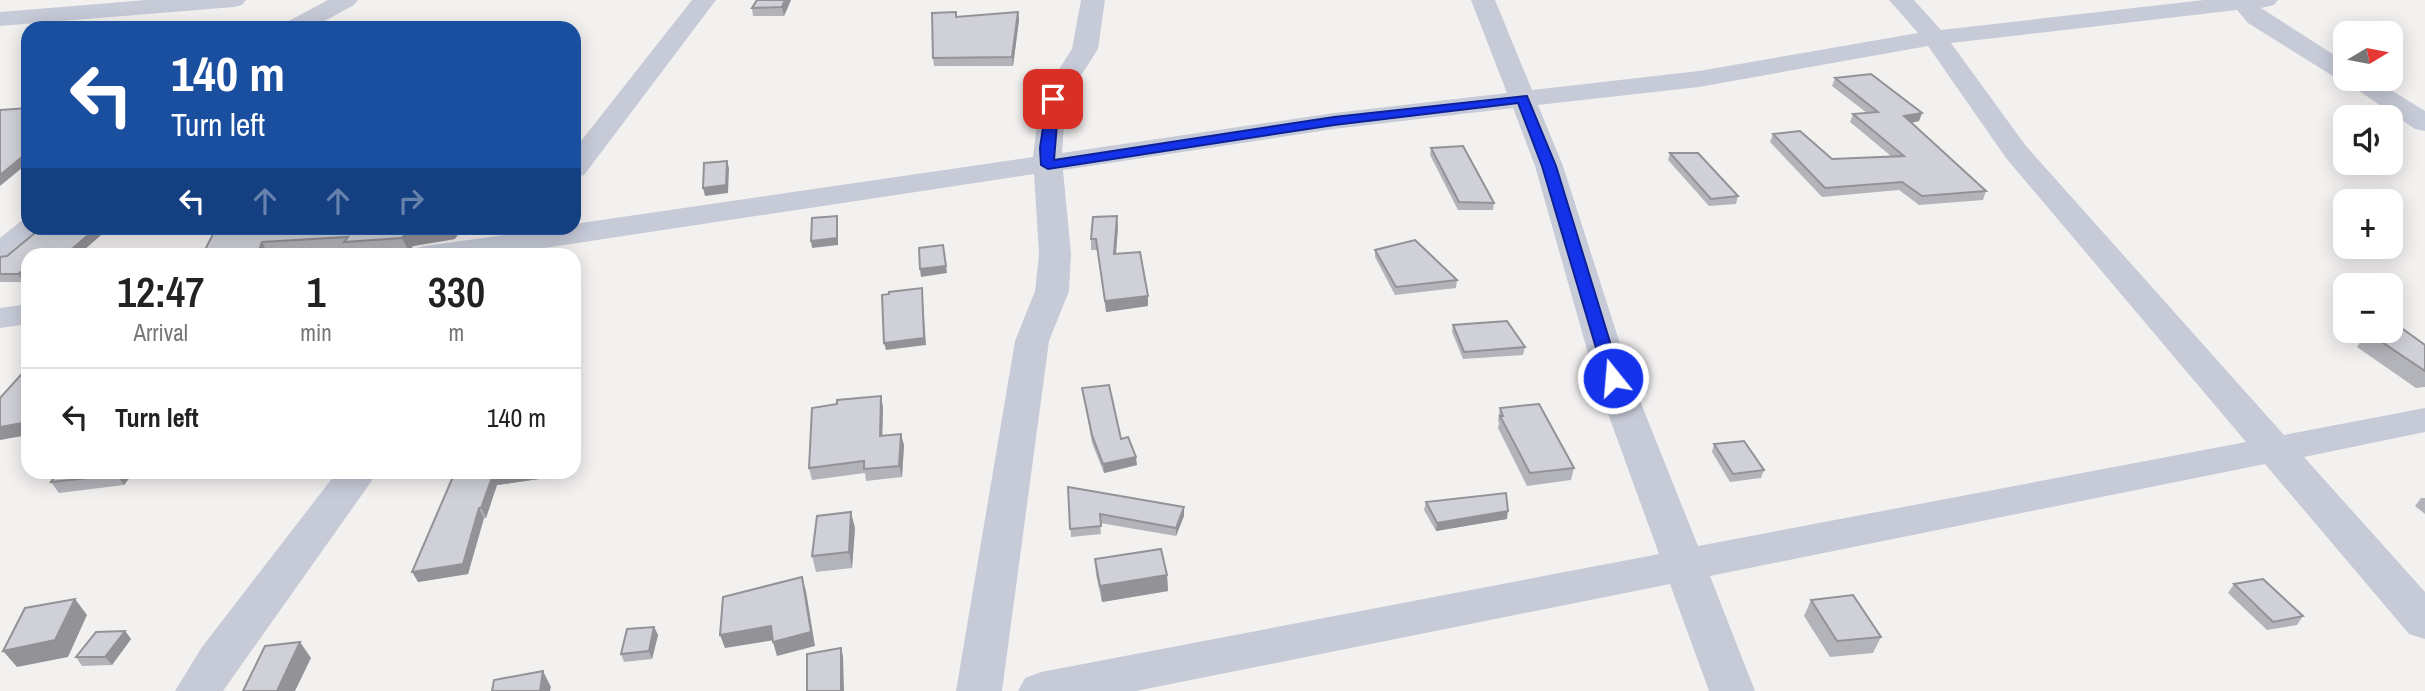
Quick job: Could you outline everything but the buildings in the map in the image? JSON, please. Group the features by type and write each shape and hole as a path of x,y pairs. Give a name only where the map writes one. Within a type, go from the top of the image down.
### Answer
{"street":[{"path":"0,19 234,0"},
{"path":"307,21 345,0"},
{"path":"581,160 704,0"},
{"path":"979,691 1032,341 1052,291 1055,254 1046,148 1053,99 1085,50 1093,0"},
{"path":"1483,0 1549,166 1613,378 1732,691"},
{"path":"1901,0 1933,38 2016,152 2425,622"},
{"path":"581,233 1334,121 1699,79 1933,38 2250,1 2257,18 2333,66"},
{"path":"2374,91 2425,123"},
{"path":"0,254 23,235"},
{"path":"478,248 565,235"},
{"path":"0,318 21,315"},
{"path":"1041,691 2425,420"},
{"path":"198,691 218,660 354,479"}],"route":[{"path":"1053,99 1046,148 1048,165 1334,121 1523,99 1549,166 1613,378"}]}
